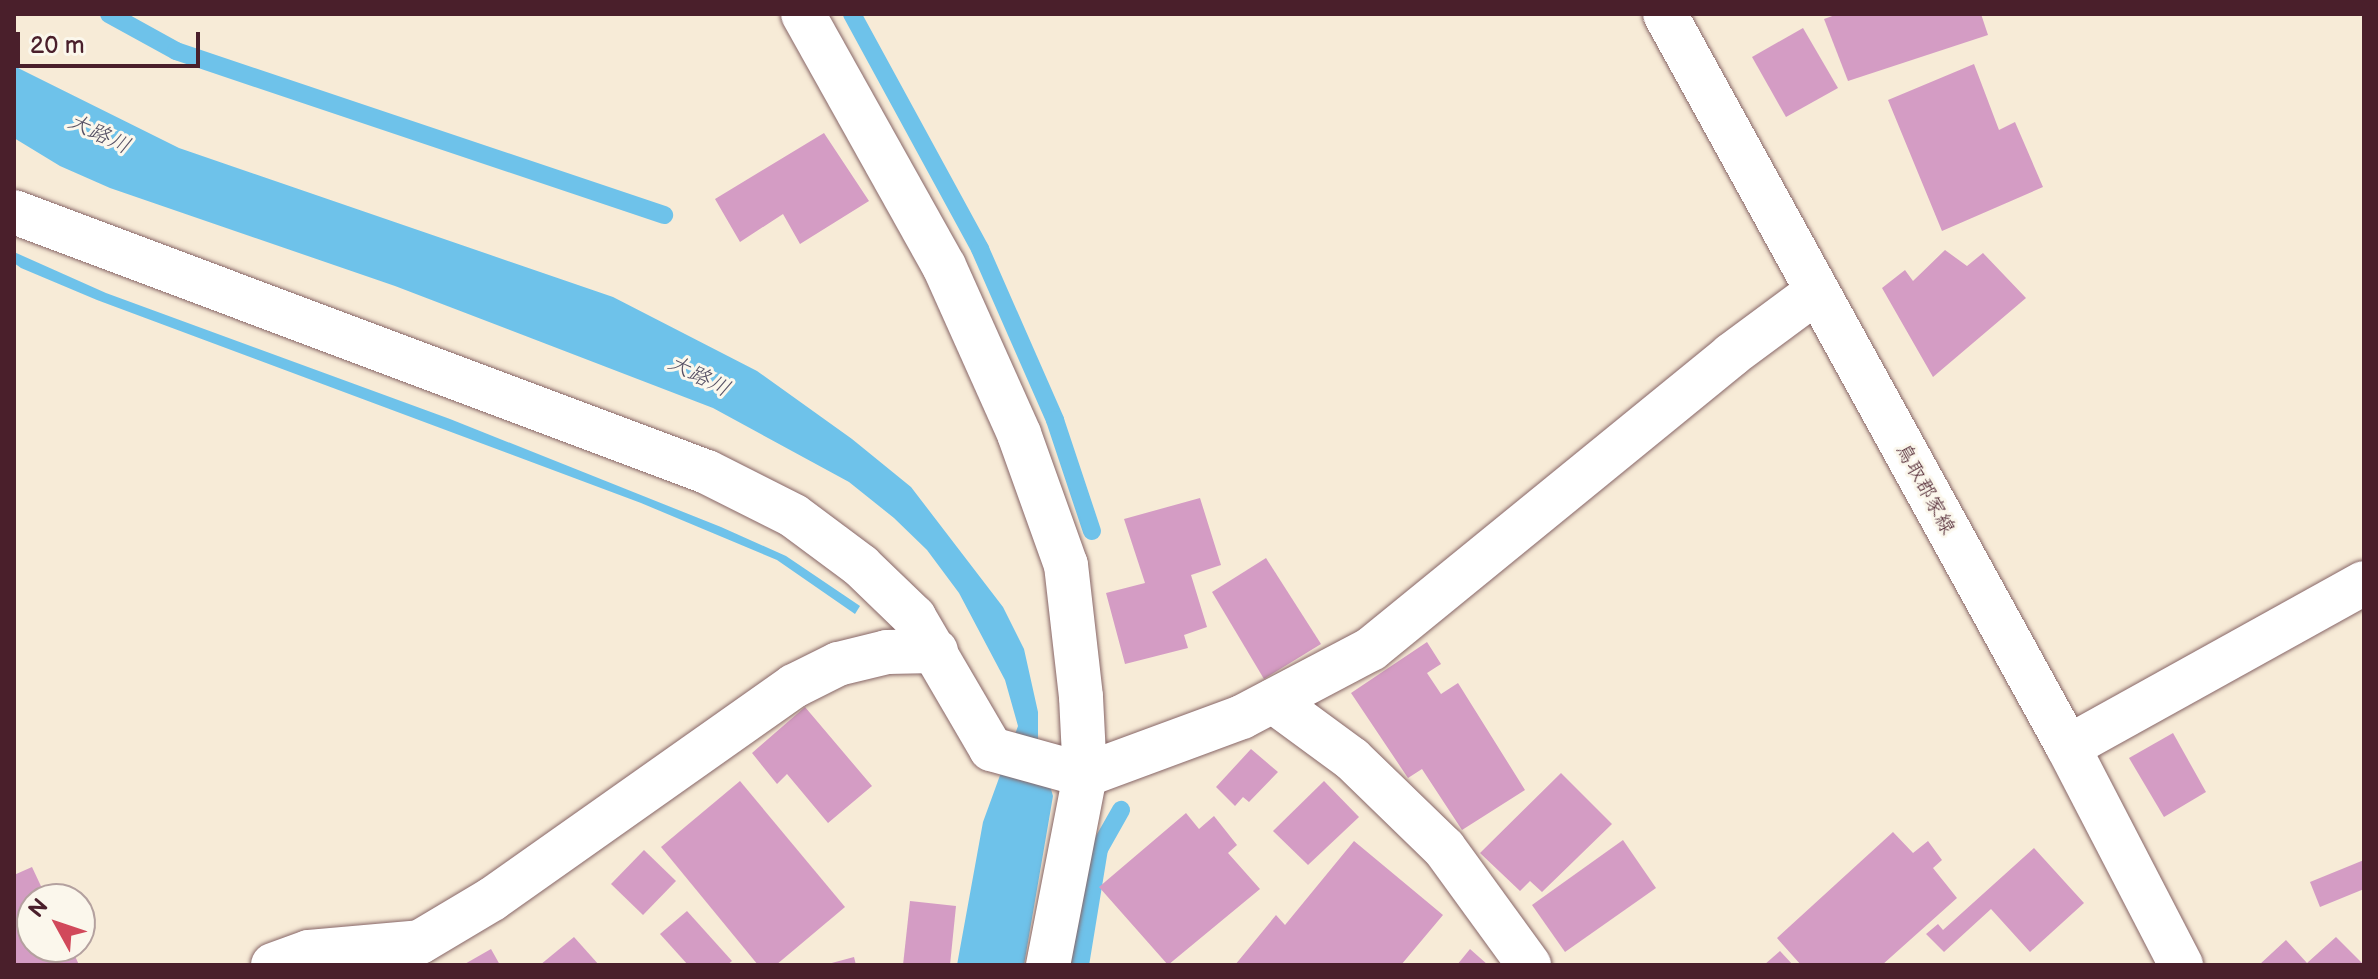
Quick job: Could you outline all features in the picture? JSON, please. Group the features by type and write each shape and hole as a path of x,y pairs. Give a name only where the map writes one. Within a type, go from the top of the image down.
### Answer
{"street":[{"path":"803,14 944,266 1019,434 1066,565 1081,697 1048,965"},
{"name":"鳥取郡家線","path":"1665,14 2068,747 2181,965"},
{"path":"14,212 707,472 794,516 861,566 914,617 991,749 1074,771 1242,717 1371,649 1731,355 1816,292"},
{"path":"2068,747 2364,583"},
{"path":"273,965 309,952 420,942 492,899 794,686 838,664 862,658 887,652 936,651"},
{"path":"1273,701 1352,759 1444,848 1529,965"}],"water":[{"name":"大路川","path":"14,66 179,148 613,297 757,371 852,439 911,487 1003,607 1024,649 1038,712 1038,744 1053,796 1024,965 957,965 983,822 1018,726 1005,680 959,593 927,550 894,518 849,482 713,408 395,286 110,188 60,166 14,138"},
{"path":"14,252 106,293 450,419 721,527 786,556 860,606 855,614 777,560 641,503 97,300 21,268 14,263"}],"building":[{"path":"1838,14 1981,14 1988,35 1848,81 1824,19"},
{"path":"1803,28 1838,88 1786,117 1752,57"},
{"path":"1974,64 1999,130 2015,122 2043,187 1942,231 1888,100"},
{"path":"824,133 869,201 800,244 783,214 740,242 715,199"},
{"path":"1945,250 1967,266 1983,253 2026,298 1933,377 1882,288 1905,270 1913,281"},
{"path":"1200,498 1221,565 1191,575 1207,627 1184,635 1188,648 1125,664 1106,593 1145,583 1124,519"},
{"path":"1266,558 1321,644 1264,679 1212,592"},
{"path":"1427,642 1441,664 1427,673 1441,694 1458,683 1525,790 1462,830 1422,769 1408,778 1351,693"},
{"path":"805,707 872,786 828,823 787,774 777,784 752,753"},
{"path":"2173,733 2206,792 2164,817 2129,758"},
{"path":"1251,749 1278,772 1249,802 1243,797 1235,806 1216,787"},
{"path":"1561,773 1612,824 1542,892 1530,881 1520,891 1480,853"},
{"path":"740,781 845,907 776,965 758,965 661,847"},
{"path":"1324,781 1359,817 1308,865 1273,831"},
{"path":"1186,813 1199,829 1214,816 1237,845 1228,853 1260,889 1168,965 1099,887"},
{"path":"1893,832 1913,853 1928,841 1942,860 1933,868 1957,898 1882,965 1801,965 1777,938"},
{"path":"1623,840 1656,888 1565,952 1532,905"},
{"path":"1354,841 1443,915 1401,965 1235,965 1276,915 1285,925"},
{"path":"2034,848 2084,903 2030,952 1991,909 1944,952 1926,934 1938,924 1943,930"},
{"path":"644,850 676,881 643,915 611,884"},
{"path":"2364,860 2364,889 2320,907 2310,882"},
{"path":"32,867 40,883 16,883 16,963 79,965 14,965 14,875"},
{"path":"910,901 956,906 950,965 903,965"},
{"path":"687,911 732,961 727,965 688,965 660,934"},
{"path":"574,937 599,965 540,965"},
{"path":"2336,937 2364,965 2259,965 2286,940 2307,963"},
{"path":"491,949 500,965 463,965"},
{"path":"1470,949 1488,965 1457,965"},
{"path":"1780,951 1793,965 1764,965"},
{"path":"854,957 856,965 828,965 828,964"}],"waterway":[{"path":"109,14 176,51 664,215"},
{"path":"852,14 980,249 1055,420 1092,531"},
{"path":"1080,965 1099,849 1121,810"}]}
